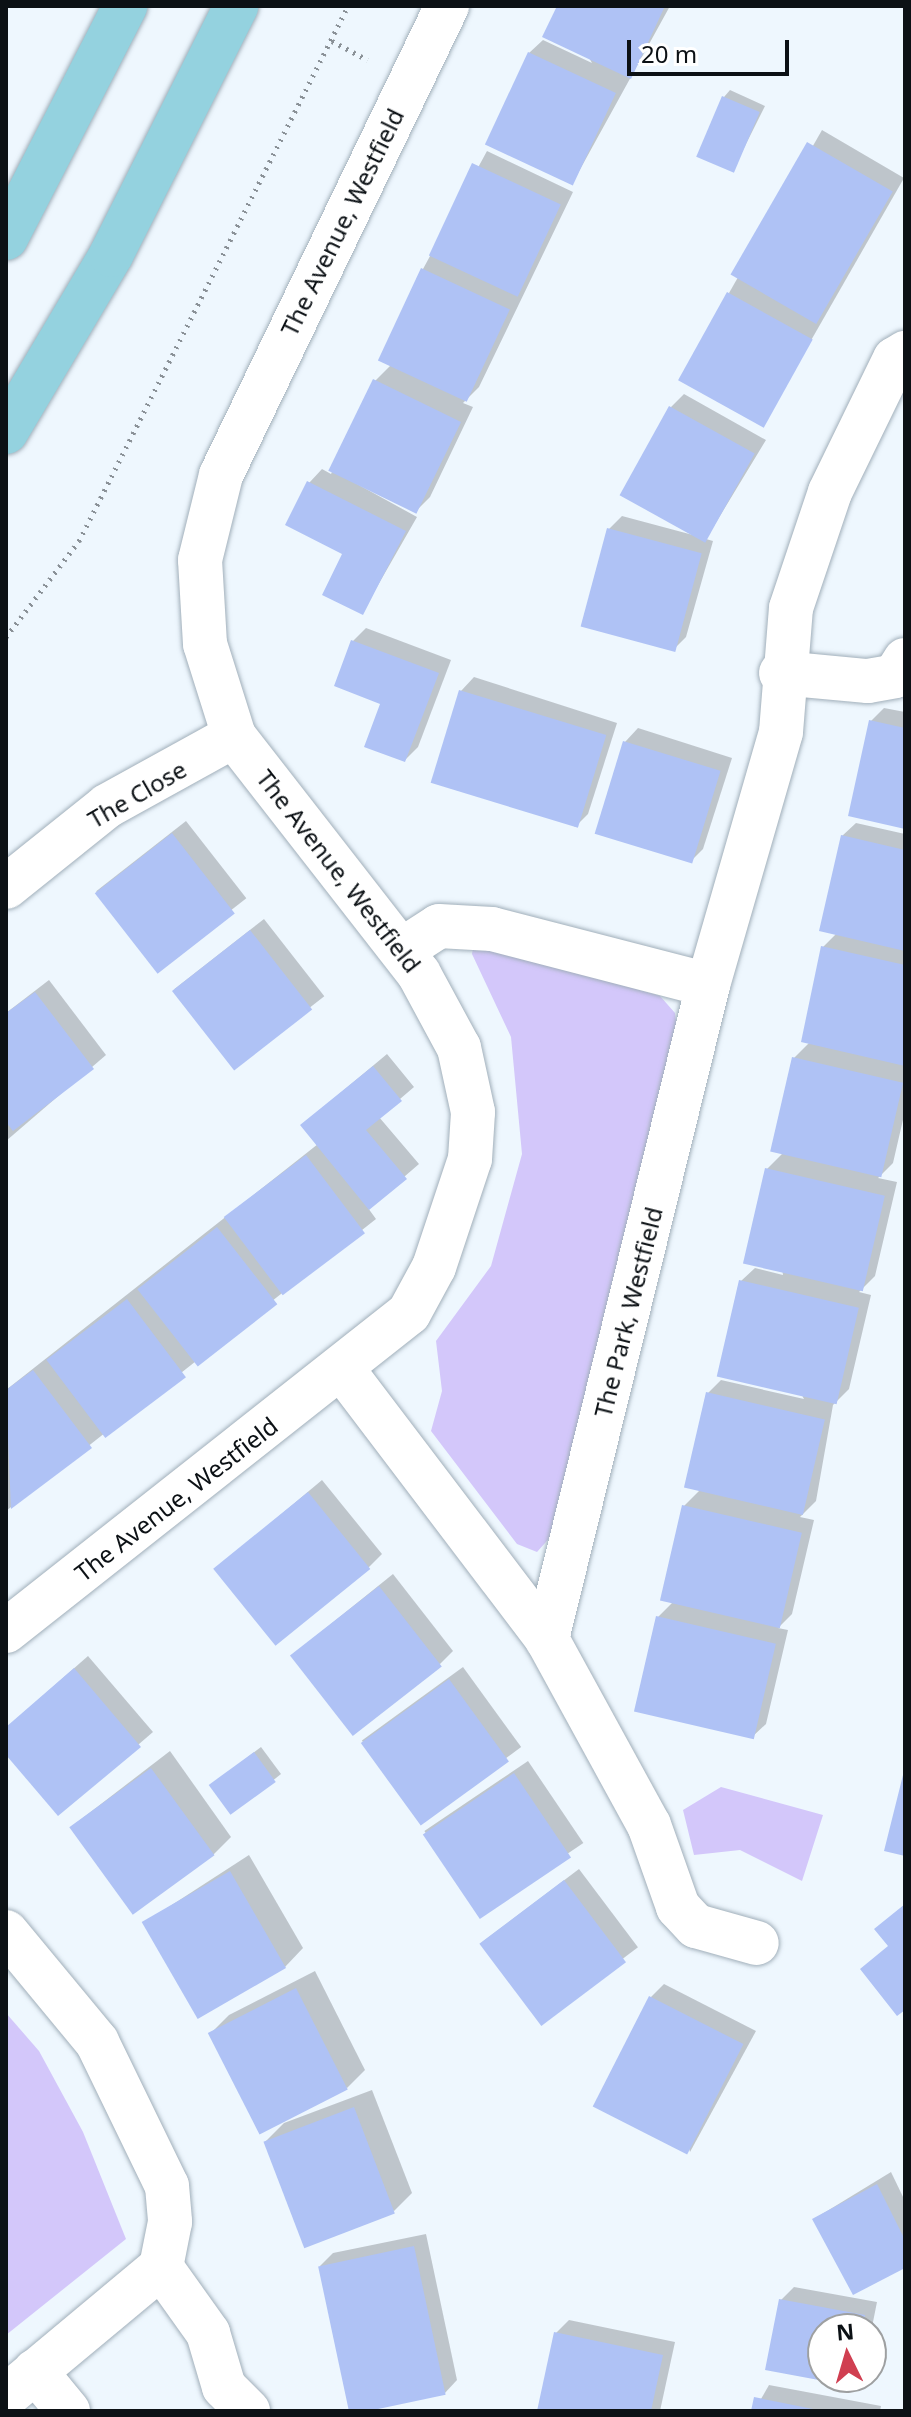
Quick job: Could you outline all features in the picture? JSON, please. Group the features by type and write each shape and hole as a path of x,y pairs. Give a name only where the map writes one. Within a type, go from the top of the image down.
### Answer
{"main road":[{"path":"6,238 125,6"},
{"path":"6,432 111,255 236,6"}],"street":[{"name":"The Avenue, Westfield","path":"6,1631 343,1370 409,1313 434,1267 470,1159 473,1112 459,1048 405,948 234,736 205,644 200,560 221,475 447,6"},
{"name":"The Park, Westfield","path":"547,1639 708,985 781,732 781,673 791,608 830,492 895,359 905,353"},
{"path":"781,673 868,681 895,676 905,660"},
{"name":"The Close","path":"6,887 107,806 234,736"},
{"path":"405,948 439,926 492,929 708,985"},
{"path":"343,1370 547,1639 649,1825 678,1907 696,1926 757,1943"},
{"path":"6,1932 97,2042 167,2186 170,2222 161,2267 21,2383 68,2411"},
{"path":"161,2267 208,2333 224,2387 248,2411"}],"path":[{"path":"6,637 79,541 348,6"},
{"path":"332,41 379,67"}],"shaded area":[{"path":"474,941 660,996 675,1013 678,1038 554,1533 537,1552 517,1544 431,1431 442,1391 436,1341 491,1266 522,1154 511,1037 472,954"},
{"path":"721,1787 823,1815 802,1881 740,1850 694,1855 683,1810"},
{"path":"6,2013 39,2051 83,2132 126,2239 6,2335"}],"building":[{"path":"557,6 665,6 631,79 542,37"},
{"path":"528,52 616,93 573,185 485,144"},
{"path":"722,96 760,112 734,173 696,157"},
{"path":"807,142 893,192 816,324 730,275"},
{"path":"472,163 561,204 518,297 429,255"},
{"path":"421,268 510,309 467,402 378,360"},
{"path":"727,292 813,340 764,428 678,380"},
{"path":"373,379 461,422 416,514 328,471"},
{"path":"669,406 755,454 705,543 620,495"},
{"path":"307,481 406,531 363,615 322,595 342,554 285,525"},
{"path":"607,528 702,553 675,652 581,627"},
{"path":"351,640 439,673 405,762 364,747 380,704 334,686"},
{"path":"459,690 606,735 578,828 431,783"},
{"path":"869,720 905,728 905,829 848,816"},
{"path":"623,741 721,771 692,864 595,834"},
{"path":"172,833 235,913 158,974 95,893"},
{"path":"841,835 905,850 905,951 819,931"},
{"path":"250,930 312,1010 234,1071 172,991"},
{"path":"821,946 905,965 905,1066 801,1042"},
{"path":"35,992 94,1069 13,1131 6,1122 6,1013"},
{"path":"792,1057 903,1083 881,1177 770,1152"},
{"path":"373,1066 402,1101 366,1130 407,1179 369,1210 300,1125"},
{"path":"306,1155 365,1233 283,1295 224,1217"},
{"path":"765,1168 885,1196 863,1291 743,1263"},
{"path":"217,1227 277,1304 198,1366 137,1289"},
{"path":"739,1280 859,1308 837,1404 717,1376"},
{"path":"127,1299 186,1377 105,1438 46,1360"},
{"path":"33,1370 92,1448 11,1509 6,1390"},
{"path":"706,1392 825,1419 803,1515 684,1487"},
{"path":"308,1492 370,1569 275,1646 213,1569"},
{"path":"682,1505 802,1533 780,1628 660,1600"},
{"path":"379,1586 442,1666 353,1736 290,1656"},
{"path":"656,1616 776,1644 754,1739 634,1711"},
{"path":"74,1668 141,1747 58,1816 6,1755 6,1727"},
{"path":"449,1679 509,1762 421,1826 361,1743"},
{"path":"254,1752 276,1782 230,1815 209,1785"},
{"path":"151,1768 214,1855 133,1915 69,1827"},
{"path":"905,1771 905,1856 884,1851"},
{"path":"514,1773 571,1858 480,1919 423,1835"},
{"path":"230,1871 286,1968 198,2019 142,1922"},
{"path":"564,1880 626,1962 541,2026 479,1944"},
{"path":"905,1904 905,2010 897,2016 860,1969 888,1946 874,1929"},
{"path":"296,1988 348,2090 260,2135 208,2033"},
{"path":"649,1996 743,2044 687,2155 593,2106"},
{"path":"354,2107 395,2213 304,2248 263,2142"},
{"path":"877,2184 905,2240 905,2268 853,2295 812,2219"},
{"path":"414,2246 446,2395 369,2411 349,2411 318,2266"},
{"path":"779,2299 854,2313 807,2313 807,2378 765,2370"},
{"path":"554,2332 663,2355 651,2411 537,2411"},
{"path":"754,2397 818,2410 818,2411 751,2411"}]}
